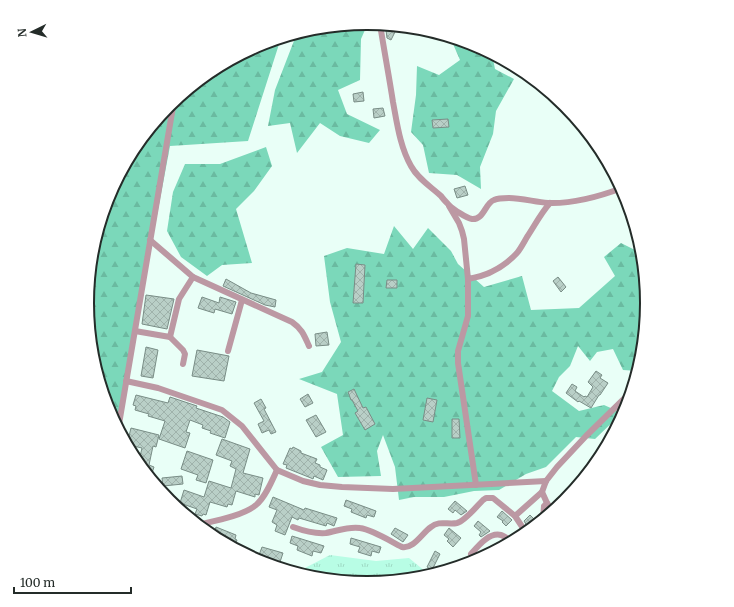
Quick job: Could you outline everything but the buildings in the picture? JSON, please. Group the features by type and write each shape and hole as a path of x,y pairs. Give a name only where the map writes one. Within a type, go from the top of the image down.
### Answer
{"street":[{"path":"381,31 403,148 411,167 423,182 448,204 472,219 482,215 490,202 494,200 515,198 550,203 585,200 616,190"},
{"path":"120,419 172,112"},
{"path":"468,279 489,273 503,265 518,252 543,211 550,203"},
{"path":"448,204 462,231 468,279 468,316 458,351 458,363 476,485"},
{"path":"150,240 193,277 292,322 304,333 309,346"},
{"path":"170,337 179,299 193,277"},
{"path":"228,351 242,300"},
{"path":"135,331 170,337 185,354 183,364"},
{"path":"126,381 158,388 222,410 242,426 277,470 303,481 320,485 342,487 394,489 546,481"},
{"path":"515,516 542,492 546,481 586,436 623,399"},
{"path":"205,523 236,515 256,505 263,498 277,470"},
{"path":"542,492 549,507"},
{"path":"293,527 308,532 318,533 360,528 369,530 406,548 411,546 430,526 434,524 456,523 462,521 483,500 486,498 493,498 515,516 522,528"},
{"path":"544,512 544,506 547,503"},
{"path":"471,554 486,539 493,535 503,535 507,538"}],"green space":[{"path":"365,30 361,39 360,80 338,90 347,114 380,130 369,143 340,136 320,123 297,153 290,123 268,126 275,90 294,40 331,32"},
{"path":"453,44 493,61 495,69 514,79 496,111 493,134 480,167 481,189 457,175 429,173 423,145 411,132 416,95 417,66 439,75 460,60"},
{"path":"279,45 248,141 170,146 119,418 114,408 103,374 94,321 94,286 96,268 103,233 114,199 130,167 150,137 174,110 215,76 246,58"},
{"path":"266,147 272,166 254,191 236,209 252,263 222,265 207,276 181,257 167,231 173,192 185,164 220,164"},
{"path":"394,226 413,249 428,228 451,251 458,264 484,287 522,276 531,310 579,308 615,276 604,257 621,243 635,250 640,286 640,321 632,371 623,370 613,349 597,352 590,361 578,346 570,366 559,377 552,391 579,411 604,405 618,411 613,421 595,439 576,437 546,467 526,474 499,490 474,491 444,497 414,497 399,500 395,467 383,435 377,451 381,476 338,477 321,447 343,435 337,394 299,379 322,372 341,342 330,302 324,256 347,248 384,254"},
{"path":"330,555 376,561 409,558 425,571 403,575 367,577 331,575 302,569"}]}
